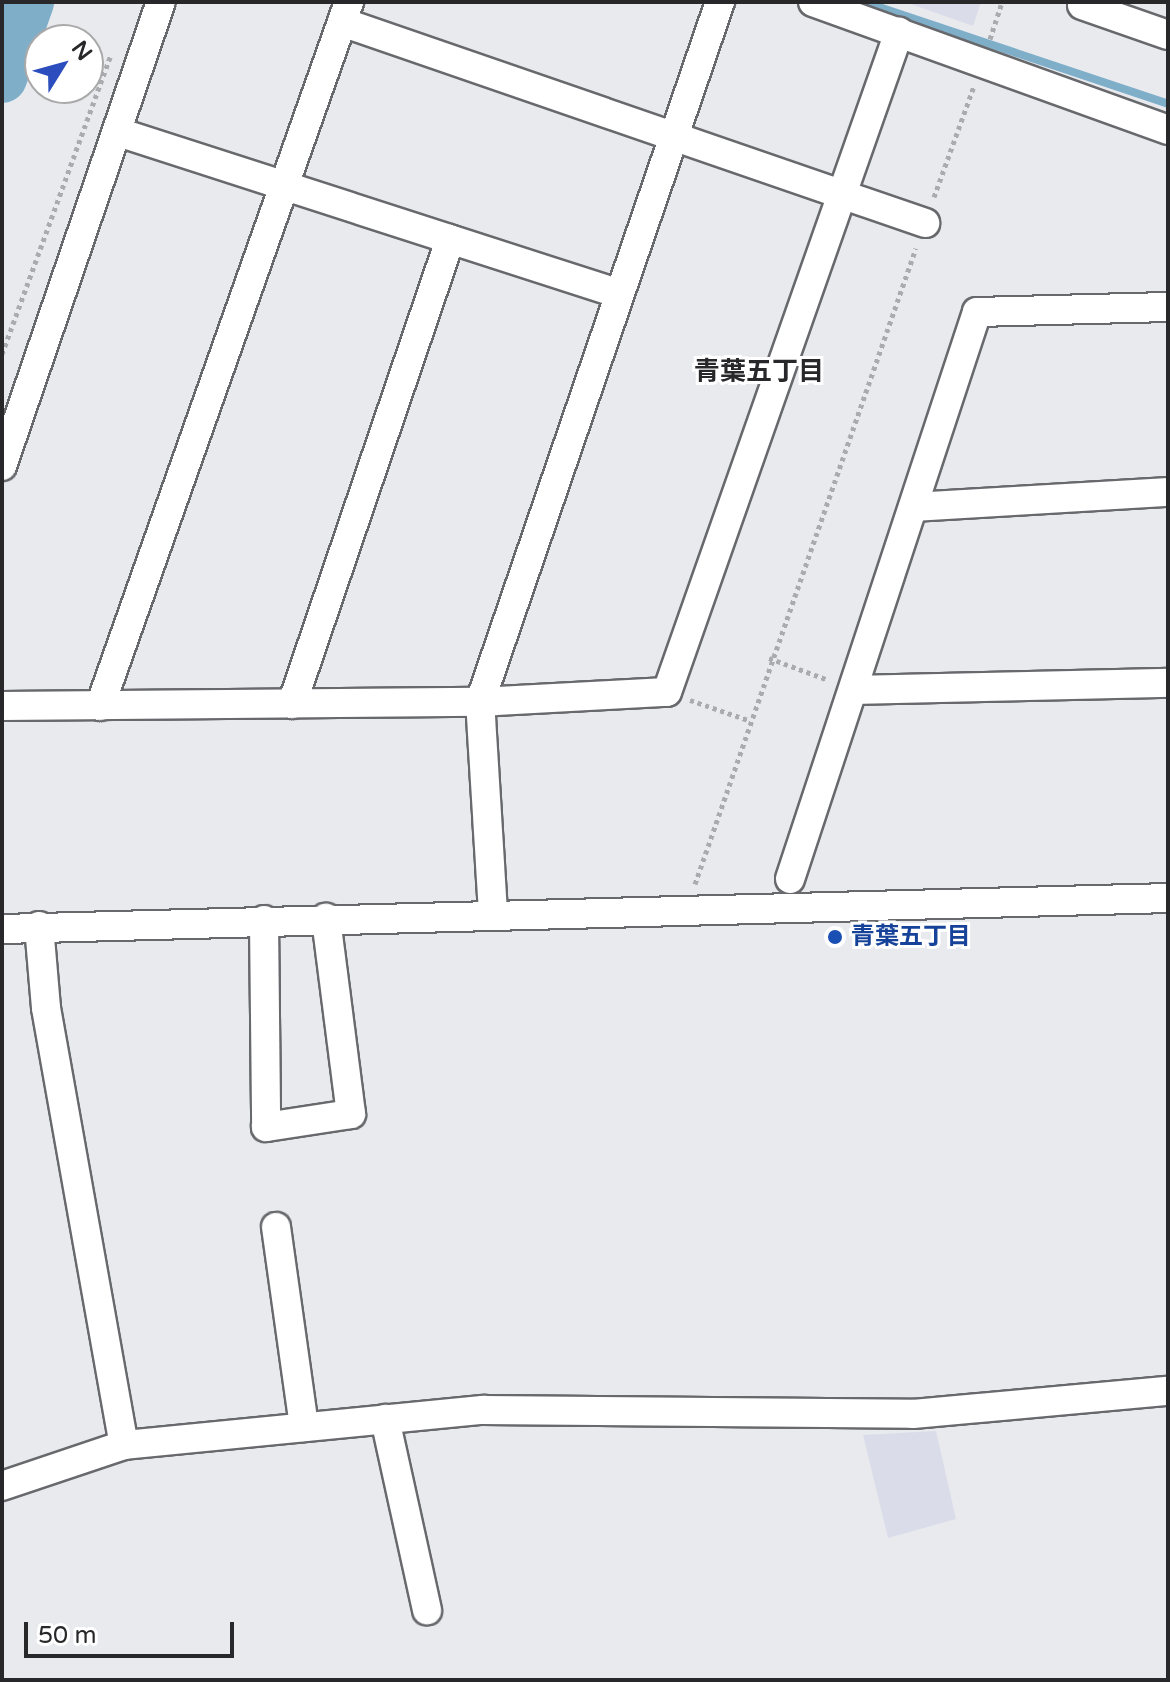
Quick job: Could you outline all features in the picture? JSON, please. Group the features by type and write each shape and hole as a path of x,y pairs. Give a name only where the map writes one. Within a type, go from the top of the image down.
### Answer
{"street":[{"path":"2,466 161,2"},
{"path":"493,913 480,702 720,2"},
{"path":"813,2 899,32 981,68 1168,130"},
{"path":"1082,5 1168,35"},
{"path":"100,706 345,12 674,136 925,223"},
{"path":"2,706 480,702 667,692 899,32"},
{"path":"118,132 620,294"},
{"path":"292,704 450,239"},
{"path":"790,879 855,690 977,312 1168,307"},
{"path":"914,507 1168,492"},
{"path":"855,690 1168,683"},
{"path":"2,929 687,906 1168,898"},
{"path":"264,920 266,1127 351,1114 326,918"},
{"path":"39,926 46,1008 124,1445"},
{"path":"276,1227 304,1427"},
{"path":"2,1486 124,1445 483,1410 913,1414 1168,1391"},
{"path":"385,1419 427,1610"}],"path":[{"path":"992,32 1002,2"},
{"path":"2,354 113,46"},
{"path":"687,906 769,658 981,68"},
{"path":"769,658 855,690"},
{"path":"667,692 748,720"}],"shaded area":[{"path":"905,2 981,2 973,26"},
{"path":"936,1431 956,1519 888,1538 863,1435"}],"waterway":[{"path":"2,78 29,2"},
{"path":"864,2 1168,104"}],"place":[{"name":"青葉五丁目","path":"835,937"}],"district":[{"name":"青葉五丁目","path":"759,372"}]}
